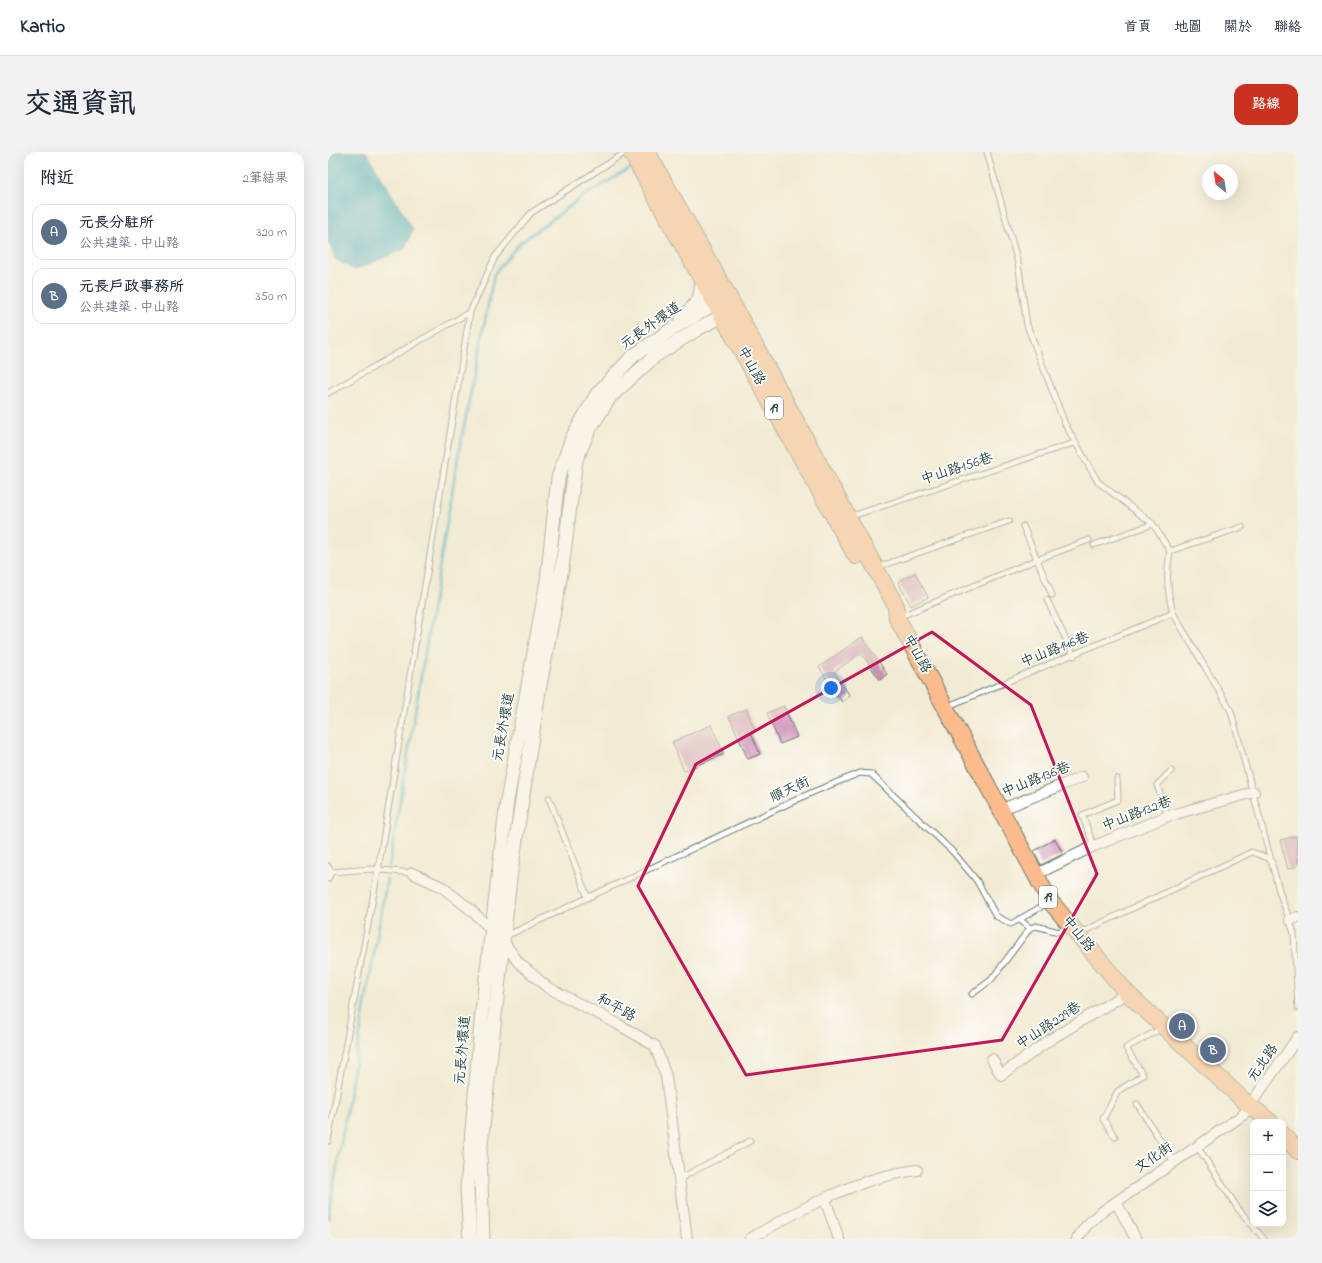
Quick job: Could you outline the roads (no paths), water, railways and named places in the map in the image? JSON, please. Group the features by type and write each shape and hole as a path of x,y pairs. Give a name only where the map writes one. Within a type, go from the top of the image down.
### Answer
{"main road":[{"name":"19","path":"631,152 660,190"},
{"name":"19","path":"647,152 660,190"},
{"name":"中山路","path":"660,190 703,280 726,306 887,612 897,618"},
{"name":"中山路","path":"660,190 876,568 896,606 897,618 1050,901 1128,993 1242,1099 1267,1119"},
{"path":"1286,1138 1298,1151"}],"street":[{"path":"675,327 699,300 703,280"},
{"name":"元長外環道","path":"470,1239 467,1189 482,1012 491,932 507,801 547,581 558,478 572,438 597,394 633,356 675,327 726,306"},
{"name":"元長外環道","path":"483,1239 480,1154 510,878 539,691 562,568 576,460 589,430 610,398 655,356 699,328 726,306"},
{"name":"中山路136巷","path":"1000,810 1082,777"},
{"name":"中山路132巷","path":"1035,875 1094,846 1168,816 1254,792"},
{"name":"和平路","path":"412,873 442,887 470,909 491,932 504,939 518,962 547,987 616,1023 655,1046 666,1076 678,1180 687,1239"},
{"name":"中山路229巷","path":"992,1060 1002,1075 1052,1039 1128,993"},
{"name":"元北路","path":"1251,1105 1298,1037"},
{"name":"文化街","path":"1077,1239 1086,1226 1116,1202 1243,1115 1251,1105"},
{"path":"750,1239 796,1212 825,1199 898,1172 917,1170"},
{"path":"825,1199 839,1239"},
{"path":"1116,1202 1136,1239"}],"lane":[{"path":"328,1141 378,870 470,312 495,257 531,213 626,152"},
{"path":"987,152 1018,263 1027,325 1065,424 1074,443 1098,482 1153,524 1170,551 1166,573 1168,596 1173,613 1232,710 1280,894 1294,919 1298,1008"},
{"path":"328,393 470,312"},
{"name":"中山路156巷","path":"848,517 1074,443"},
{"path":"876,568 1009,521"},
{"path":"1094,545 1153,524"},
{"path":"1023,526 1052,595"},
{"path":"1170,551 1242,527"},
{"path":"897,618 1036,560 1089,540"},
{"path":"1047,600 1074,656"},
{"name":"中山路146巷","path":"946,707 1074,656 1173,613"},
{"path":"1168,816 1157,785 1171,771"},
{"name":"順天街","path":"504,939 813,792 860,773 871,774 954,853 977,881 996,916 1011,924 1019,919"},
{"path":"1094,846 1082,816 1118,800 1117,779"},
{"path":"549,798 588,898"},
{"path":"972,994 991,980 1030,928 1036,926 1059,932 1074,929 1252,852 1268,858 1272,862"},
{"path":"328,866 331,872 328,879"},
{"path":"331,872 378,870 412,873"},
{"path":"1030,928 1019,919 1050,901"},
{"path":"1115,1137 1103,1119 1118,1091 1143,1075 1126,1048 1163,1027"},
{"path":"1137,1104 1174,1162"},
{"path":"678,1180 750,1142"},
{"path":"1197,1146 1238,1210 1264,1239"}],"water":[{"path":"328,152 366,152 413,229 405,249 354,270 335,259 328,240"}],"waterway":[{"path":"389,866 458,457 494,274 520,243 585,195 634,166"},
{"path":"328,1218 387,879"}],"place":[{"name":"元長分駐所","path":"1182,1026"},
{"name":"元長戶政事務所","path":"1213,1050"}]}
